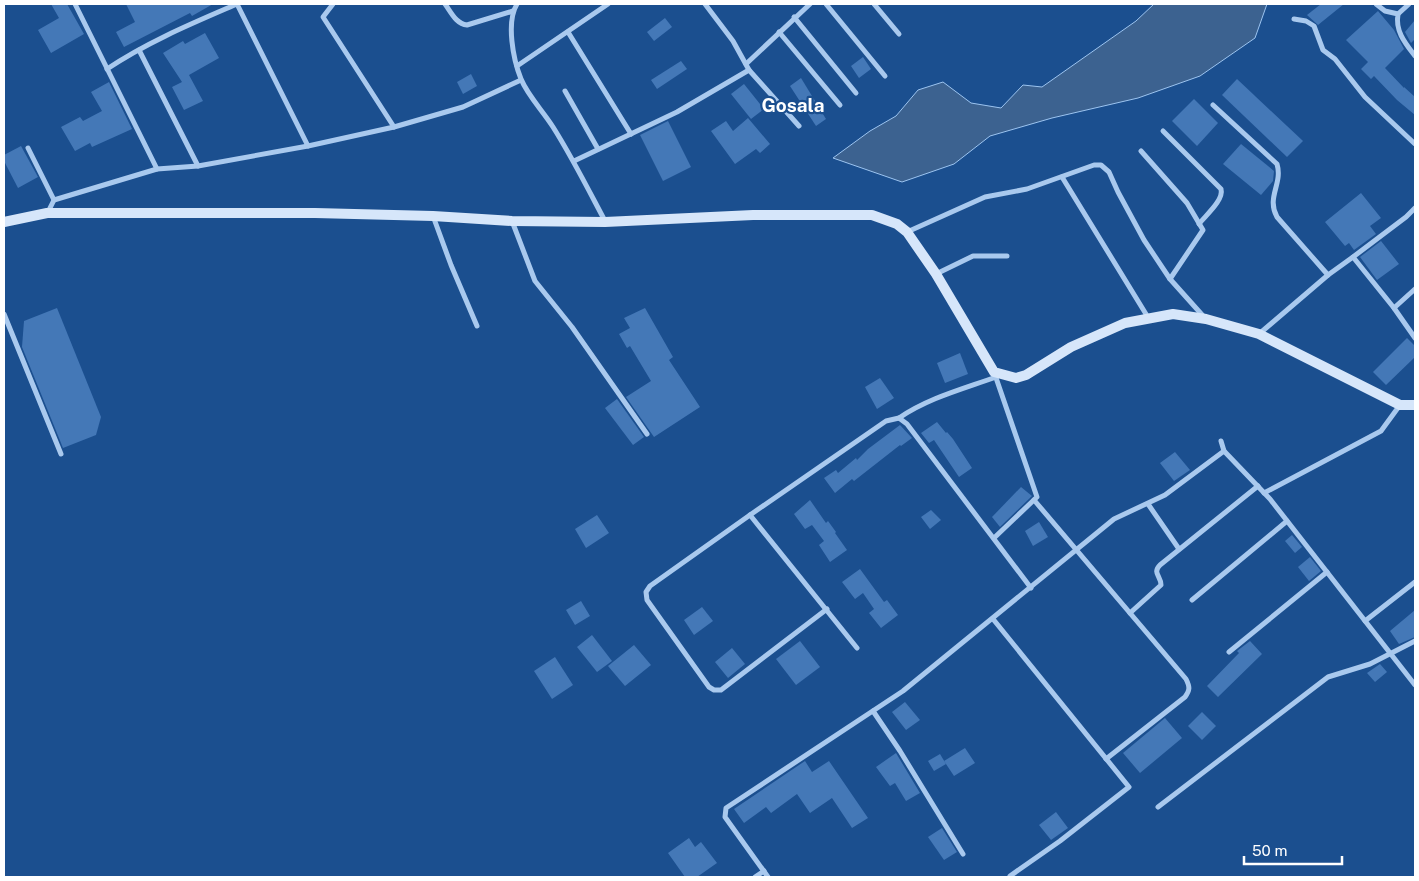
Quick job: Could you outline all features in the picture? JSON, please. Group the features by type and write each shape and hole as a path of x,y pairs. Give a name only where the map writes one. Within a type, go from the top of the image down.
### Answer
{"main road":[{"path":"4,222 47,213 315,213 433,216 512,221 605,222 753,215 872,215 898,224 907,232 936,274 995,374 1016,378 1026,375 1071,347 1125,323 1173,314 1206,319 1259,334 1400,405 1415,405"}],"street":[{"path":"75,4 157,169"},
{"path":"107,69 130,54 189,24 237,4 308,146"},
{"path":"333,4 323,17 394,127"},
{"path":"445,4 458,21 467,25 512,11"},
{"path":"517,4 512,11 511,32 521,80 574,161 605,222"},
{"path":"517,66 608,4"},
{"path":"705,4 733,41 747,67 799,126"},
{"path":"574,161 677,112 747,67 794,17 810,4"},
{"path":"826,4 885,76"},
{"path":"874,4 899,34"},
{"path":"1376,4 1385,11 1398,14"},
{"path":"1409,4 1398,14 1397,26 1415,56"},
{"path":"794,17 856,94"},
{"path":"1294,19 1306,20 1314,26 1323,50 1335,59 1365,97 1415,144"},
{"path":"568,32 631,134"},
{"path":"779,32 840,105"},
{"path":"139,50 198,166"},
{"path":"47,213 54,200 157,169 198,166 308,146 394,127 463,106 521,80"},
{"path":"565,91 598,149"},
{"path":"1214,105 1278,164 1279,176 1273,194 1273,210 1328,275"},
{"path":"1164,131 1221,189 1220,198 1199,224"},
{"path":"28,148 54,200"},
{"path":"1141,151 1187,203 1203,230 1170,279"},
{"path":"907,232 985,197 1027,189 1094,165 1101,165 1106,168 1144,240 1170,279 1206,319"},
{"path":"1062,176 1149,319"},
{"path":"1259,334 1328,275 1406,217 1415,208"},
{"path":"433,216 477,326"},
{"path":"512,221 535,281 572,327 647,434"},
{"path":"936,274 973,256 1007,256"},
{"path":"1353,257 1394,308 1415,338"},
{"path":"1394,308 1415,289"},
{"path":"4,314 61,454"},
{"path":"827,609 721,690 714,690 709,687 647,600 646,592 650,586 886,421 899,418 931,400 995,374 1037,497 994,538"},
{"path":"1264,493 1381,431 1400,405"},
{"path":"899,418 907,424 1031,588"},
{"path":"1221,441 1224,450 1258,486 1287,521 1415,686"},
{"path":"768,877 725,818 726,808 903,690 1114,520 1165,495 1224,450"},
{"path":"1130,613 1158,588 1161,581 1156,573 1156,569 1179,548 1258,486"},
{"path":"1034,500 1186,679 1190,687 1185,697 1106,759"},
{"path":"1148,504 1179,548"},
{"path":"750,515 857,648"},
{"path":"1192,600 1287,521"},
{"path":"1228,652 1326,572"},
{"path":"1365,621 1415,582"},
{"path":"993,619 1129,787 1060,841 1010,876"},
{"path":"1158,807 1328,676 1370,664 1415,642"},
{"path":"873,711 900,751 963,854"},
{"path":"755,877 764,872"}],"water":[{"path":"1154,4 1267,4 1255,38 1200,76 1138,98 1052,118 990,136 954,164 902,182 833,158 870,131 896,116 918,90 943,82 971,103 1001,108 1023,85 1042,87 1136,21"}],"building":[{"path":"51,4 67,4 84,34 51,53 38,30 59,18"},
{"path":"126,4 213,4 192,16 190,13 124,47 116,32 135,22"},
{"path":"1321,4 1344,4 1318,25 1307,15"},
{"path":"1378,11 1394,30 1404,49 1385,68 1415,97 1415,115 1397,100 1374,76 1371,79 1361,69 1368,62 1346,40"},
{"path":"665,18 672,27 654,41 647,32"},
{"path":"1415,20 1415,39 1411,43 1405,32"},
{"path":"205,33 219,58 189,75 203,101 184,110 172,87 182,82 163,53 183,41 185,44"},
{"path":"863,57 871,69 859,78 851,66"},
{"path":"681,61 687,69 657,89 651,80"},
{"path":"471,74 477,86 463,94 457,82"},
{"path":"801,78 826,119 816,126 790,86"},
{"path":"1237,79 1303,141 1287,157 1222,95"},
{"path":"109,82 132,129 92,147 90,143 75,151 61,127 80,117 83,121 102,111 91,92"},
{"path":"744,84 764,109 751,119 731,94"},
{"path":"1194,99 1218,123 1197,146 1172,121"},
{"path":"748,118 770,144 760,153 756,149 735,164 711,131 726,121 733,131"},
{"path":"668,121 691,167 663,181 640,135"},
{"path":"1241,144 1274,171 1273,181 1261,195 1223,164"},
{"path":"21,146 38,177 18,188 4,161 4,155"},
{"path":"1361,193 1381,218 1370,226 1376,234 1354,250 1349,243 1345,246 1325,222"},
{"path":"1381,241 1399,264 1377,280 1360,257"},
{"path":"57,308 101,417 96,435 63,448 22,347 24,321"},
{"path":"645,308 673,357 669,360 700,407 654,437 626,397 651,381 630,346 627,348 619,334 630,328 624,318"},
{"path":"1407,338 1415,346 1415,357 1386,385 1373,372"},
{"path":"960,353 968,374 945,383 937,363"},
{"path":"880,378 894,398 877,409 865,387"},
{"path":"617,399 644,437 633,445 605,408"},
{"path":"937,422 953,439 972,468 959,477 934,440 929,443 921,433"},
{"path":"900,425 912,438 900,445 854,481 852,479 835,493 824,478 836,470 838,473 856,458 857,460 868,449"},
{"path":"1175,452 1190,470 1174,481 1160,463"},
{"path":"1021,487 1032,496 1000,527 992,517"},
{"path":"810,500 826,523 828,521 847,550 830,562 819,545 824,541 812,525 805,529 794,514"},
{"path":"931,510 941,520 930,529 921,517"},
{"path":"597,515 609,533 586,548 575,529"},
{"path":"1039,522 1048,537 1033,546 1025,531"},
{"path":"1292,535 1302,547 1295,553 1285,541"},
{"path":"1310,557 1321,571 1309,581 1298,567"},
{"path":"860,569 884,602 887,600 898,615 881,628 869,613 874,609 863,593 855,599 842,582"},
{"path":"581,601 590,616 575,625 566,610"},
{"path":"702,607 713,621 694,635 684,620"},
{"path":"1415,610 1415,637 1399,644 1390,631"},
{"path":"592,635 612,661 597,672 577,647"},
{"path":"800,641 820,667 796,685 776,659"},
{"path":"1250,641 1262,654 1218,697 1207,686 1239,653 1237,651"},
{"path":"634,645 651,665 625,686 608,666"},
{"path":"732,648 745,664 728,678 715,662"},
{"path":"555,657 573,685 552,699 534,671"},
{"path":"1380,664 1387,672 1375,682 1367,673"},
{"path":"905,702 920,720 906,730 892,712"},
{"path":"1202,712 1216,726 1202,740 1188,726"},
{"path":"1165,718 1182,738 1140,773 1123,753"},
{"path":"965,748 975,763 954,776 944,761"},
{"path":"896,753 920,793 906,801 895,783 890,786 876,767"},
{"path":"940,754 946,764 934,771 928,761"},
{"path":"805,761 812,772 829,761 868,818 852,828 832,798 810,813 797,794 771,813 766,807 744,823 734,809"},
{"path":"1056,812 1068,828 1051,840 1039,825"},
{"path":"942,828 957,852 944,860 928,837"},
{"path":"689,838 695,847 701,842 717,863 697,877 685,877 668,853"}],"district":[{"name":"Gosala","path":"793,105"}]}
